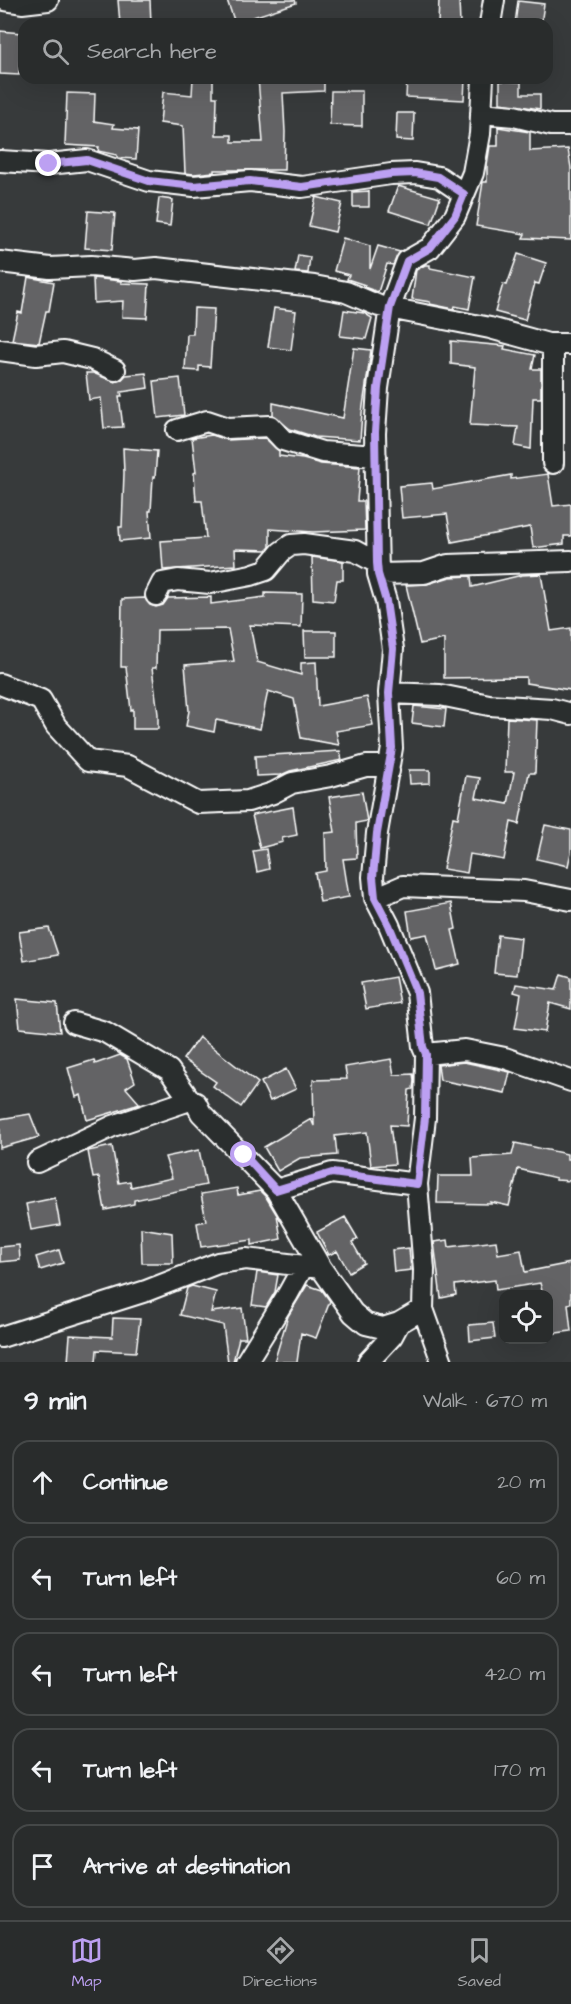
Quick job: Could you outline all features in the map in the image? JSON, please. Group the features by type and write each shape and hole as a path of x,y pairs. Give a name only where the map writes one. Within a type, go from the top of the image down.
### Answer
{"street":[{"path":"4,0 22,3 48,0"},
{"path":"491,18 494,0"},
{"path":"442,1362 423,1309 424,1270 417,1184 425,1118 426,1054 423,1047 417,993 389,925 375,898 373,877 377,833 392,748 389,693 393,649 386,601 377,569 375,432 378,388 390,307 407,261 430,248 455,216 473,173 480,134 483,84"},
{"path":"481,113 514,116 551,125 571,125"},
{"path":"0,161 49,164 87,160 149,181 194,186 250,181 302,187 391,174 415,173 438,177 464,194"},
{"path":"0,262 50,268 91,266 135,270 156,268 315,286 346,292 379,306 490,328 528,339 562,344 553,464"},
{"path":"0,350 36,355 63,352 92,359 115,370"},
{"path":"177,430 207,421 228,428 270,426 283,440 322,452 376,456"},
{"path":"156,595 162,583 178,580 210,583 266,570 281,552 291,545 304,544 355,551 377,569 424,573 448,565 571,561"},
{"path":"0,684 41,700 56,726 88,761 128,766 198,803 249,801 273,793 292,783 331,776 366,766 381,766 389,771"},
{"path":"389,693 440,695 489,705 552,709 571,714"},
{"path":"375,898 403,886 525,891 571,900"},
{"path":"74,1023 105,1032 169,1070 190,1100 196,1103 201,1113 276,1190 313,1266 353,1313 366,1324 384,1328 399,1323 423,1309"},
{"path":"426,1054 465,1050 505,1058 571,1081"},
{"path":"37,1162 112,1126 190,1100"},
{"path":"276,1190 332,1173 417,1184"},
{"path":"1,1338 146,1291 218,1263 246,1260 313,1266"},
{"path":"246,1362 288,1294 313,1266"},
{"path":"368,1362 392,1336 399,1323"}],"building":[{"path":"118,0 150,0 151,18 120,18"},
{"path":"227,0 295,0 296,3 250,18 233,18"},
{"path":"439,0 459,0 460,18 438,18"},
{"path":"518,1 544,4 542,18 516,18"},
{"path":"0,31 18,33 18,75 0,74"},
{"path":"193,84 213,84 213,97 217,97 216,135 232,135 232,142 263,142 258,84 324,84 324,91 283,93 284,170 214,170 214,172 185,173 183,126 160,123 163,92 192,95"},
{"path":"407,84 465,84 464,100 406,97"},
{"path":"500,84 521,84 521,94 540,94 540,109 500,103"},
{"path":"331,91 362,91 362,126 330,125"},
{"path":"67,93 95,94 94,121 114,124 113,128 138,130 136,159 117,158 117,155 98,151 99,147 65,145"},
{"path":"397,113 414,113 413,141 396,140"},
{"path":"498,127 530,132 530,151 568,149 571,168 571,240 523,238 525,234 476,226 483,182 487,182 490,146 498,146"},
{"path":"398,186 440,198 431,224 389,211"},
{"path":"369,191 369,207 353,207 353,192"},
{"path":"316,197 342,203 335,232 309,226"},
{"path":"159,198 173,200 170,226 156,224"},
{"path":"88,211 115,213 112,250 85,248"},
{"path":"343,238 370,246 370,269 378,246 400,252 393,265 387,264 378,292 347,279 349,275 334,271"},
{"path":"518,254 546,263 539,284 535,283 525,320 495,312 503,284 507,285"},
{"path":"298,255 310,257 308,273 295,272"},
{"path":"425,265 475,277 469,309 455,306 454,309 412,299 416,270"},
{"path":"28,277 54,282 49,311 46,311 39,343 12,340 18,312 22,313"},
{"path":"93,278 121,281 121,283 149,284 147,318 122,317 123,301 94,303"},
{"path":"194,308 214,309 210,367 199,366 199,371 185,370 187,334 193,334"},
{"path":"274,308 296,311 291,350 268,347"},
{"path":"344,310 364,313 372,318 366,339 340,336"},
{"path":"451,341 505,346 504,349 535,355 532,369 541,369 541,398 533,398 531,449 515,446 518,427 470,425 475,367 451,364"},
{"path":"354,348 371,350 360,440 315,437 290,429 273,415 273,403 343,418"},
{"path":"86,373 93,373 115,382 126,375 146,373 148,388 121,392 122,396 119,396 123,427 104,428 101,398 89,400"},
{"path":"180,378 184,415 158,418 154,381"},
{"path":"212,435 228,440 265,438 279,451 279,456 321,464 360,467 357,501 364,501 365,530 313,532 270,529 270,547 267,550 235,549 236,565 163,570 161,541 206,538 202,501 196,501 194,473 196,472 192,438"},
{"path":"123,448 157,451 151,511 149,511 151,538 120,541 119,527 122,527 124,473"},
{"path":"548,474 553,506 571,504 571,536 564,536 564,544 533,548 530,527 452,542 447,514 402,518 399,486 432,483 433,489 511,475 511,479"},
{"path":"312,557 343,561 343,580 337,580 334,601 313,599"},
{"path":"541,574 551,631 571,628 571,690 526,683 526,677 444,678 444,639 420,644 406,585 427,584 450,577 471,576 472,587 522,575"},
{"path":"265,593 302,594 301,627 250,625 257,662 301,675 301,663 316,662 318,706 367,697 373,725 336,731 339,745 301,738 294,699 268,691 260,729 216,720 214,732 186,726 189,711 185,665 234,661 228,629 157,630 156,668 152,668 158,729 133,729 133,709 131,710 126,667 121,667 122,599 145,598 150,605 156,607 163,605 168,598 211,597 211,604 265,597"},
{"path":"304,631 336,631 336,657 305,657"},
{"path":"414,706 446,709 444,727 412,723"},
{"path":"507,718 537,720 535,773 529,773 519,824 511,822 504,860 470,854 467,873 443,869 453,817 458,818 466,776 480,778 476,798 508,804 514,772 505,772"},
{"path":"340,751 342,760 281,775 256,776 255,756"},
{"path":"409,770 430,770 430,783 410,784"},
{"path":"362,792 367,821 356,823 357,858 343,859 349,897 320,902 315,873 326,871 325,833 335,832 329,797"},
{"path":"293,807 297,835 282,838 283,842 260,848 252,815"},
{"path":"545,825 571,830 571,852 568,866 537,859"},
{"path":"266,849 269,869 257,872 253,851"},
{"path":"451,903 456,929 452,930 460,964 436,970 427,934 411,937 407,911"},
{"path":"49,928 58,955 24,961 19,932"},
{"path":"498,935 521,938 517,975 494,973"},
{"path":"561,974 571,977 571,1009 550,1003 545,1032 515,1028 521,994 514,992 516,984 556,990"},
{"path":"395,977 400,1003 366,1009 361,983"},
{"path":"17,999 57,1003 60,1032 20,1028"},
{"path":"199,1037 258,1083 241,1107 213,1086 216,1082 183,1059"},
{"path":"120,1055 127,1059 135,1082 126,1088 140,1104 87,1120 81,1095 76,1097 68,1068 94,1060 95,1064"},
{"path":"391,1059 394,1075 413,1074 414,1080 413,1089 409,1090 407,1126 390,1125 395,1164 371,1166 367,1132 335,1136 337,1155 300,1158 278,1171 264,1147 311,1119 314,1126 313,1080 347,1079 345,1067"},
{"path":"464,1062 510,1072 505,1093 440,1080 438,1065"},
{"path":"286,1069 296,1089 270,1101 261,1082"},
{"path":"30,1114 39,1137 0,1148 0,1119"},
{"path":"515,1143 567,1154 567,1159 571,1159 571,1181 556,1180 556,1178 518,1169 509,1206 491,1202 492,1204 437,1203 438,1176 473,1176 472,1158 512,1155"},
{"path":"112,1146 119,1183 130,1181 131,1187 172,1178 165,1157 199,1150 206,1185 134,1200 134,1204 105,1210 99,1177 93,1178 88,1151"},
{"path":"237,1188 238,1195 260,1191 266,1197 277,1215 281,1239 252,1245 252,1240 201,1247 197,1223 206,1221 201,1194"},
{"path":"55,1198 60,1225 31,1230 26,1204"},
{"path":"345,1217 358,1239 352,1242 364,1263 349,1272 337,1251 329,1255 317,1232"},
{"path":"141,1228 172,1233 173,1263 142,1263"},
{"path":"448,1240 449,1247 496,1241 498,1254 521,1250 525,1272 571,1263 571,1303 568,1304 571,1331 553,1333 553,1290 542,1290 540,1283 496,1290 495,1280 455,1285 456,1295 441,1298 434,1242"},
{"path":"19,1245 20,1260 0,1262 0,1247"},
{"path":"409,1248 411,1270 394,1272 392,1250"},
{"path":"59,1250 63,1263 40,1270 36,1257"},
{"path":"257,1272 278,1275 275,1292 266,1307 252,1305"},
{"path":"307,1285 322,1290 330,1301 316,1338 301,1333 297,1362 274,1362 288,1316"},
{"path":"192,1286 216,1292 211,1312 242,1308 246,1338 239,1338 233,1362 228,1362 223,1325 180,1315 187,1288"},
{"path":"113,1318 140,1319 136,1352 97,1350 96,1362 68,1362 70,1335 112,1337"},
{"path":"493,1323 495,1338 470,1341 469,1325"}],"route":[{"path":"49,164 87,160 149,181 194,186 250,181 302,187 391,174 415,173 438,177 464,194 455,216 430,248 407,261 390,307 378,388 375,432 377,563 386,601 393,649 389,693 392,748 377,833 373,877 375,898 389,925 417,993 423,1047 426,1054 425,1118 417,1184 332,1173 276,1190 244,1155"}]}
